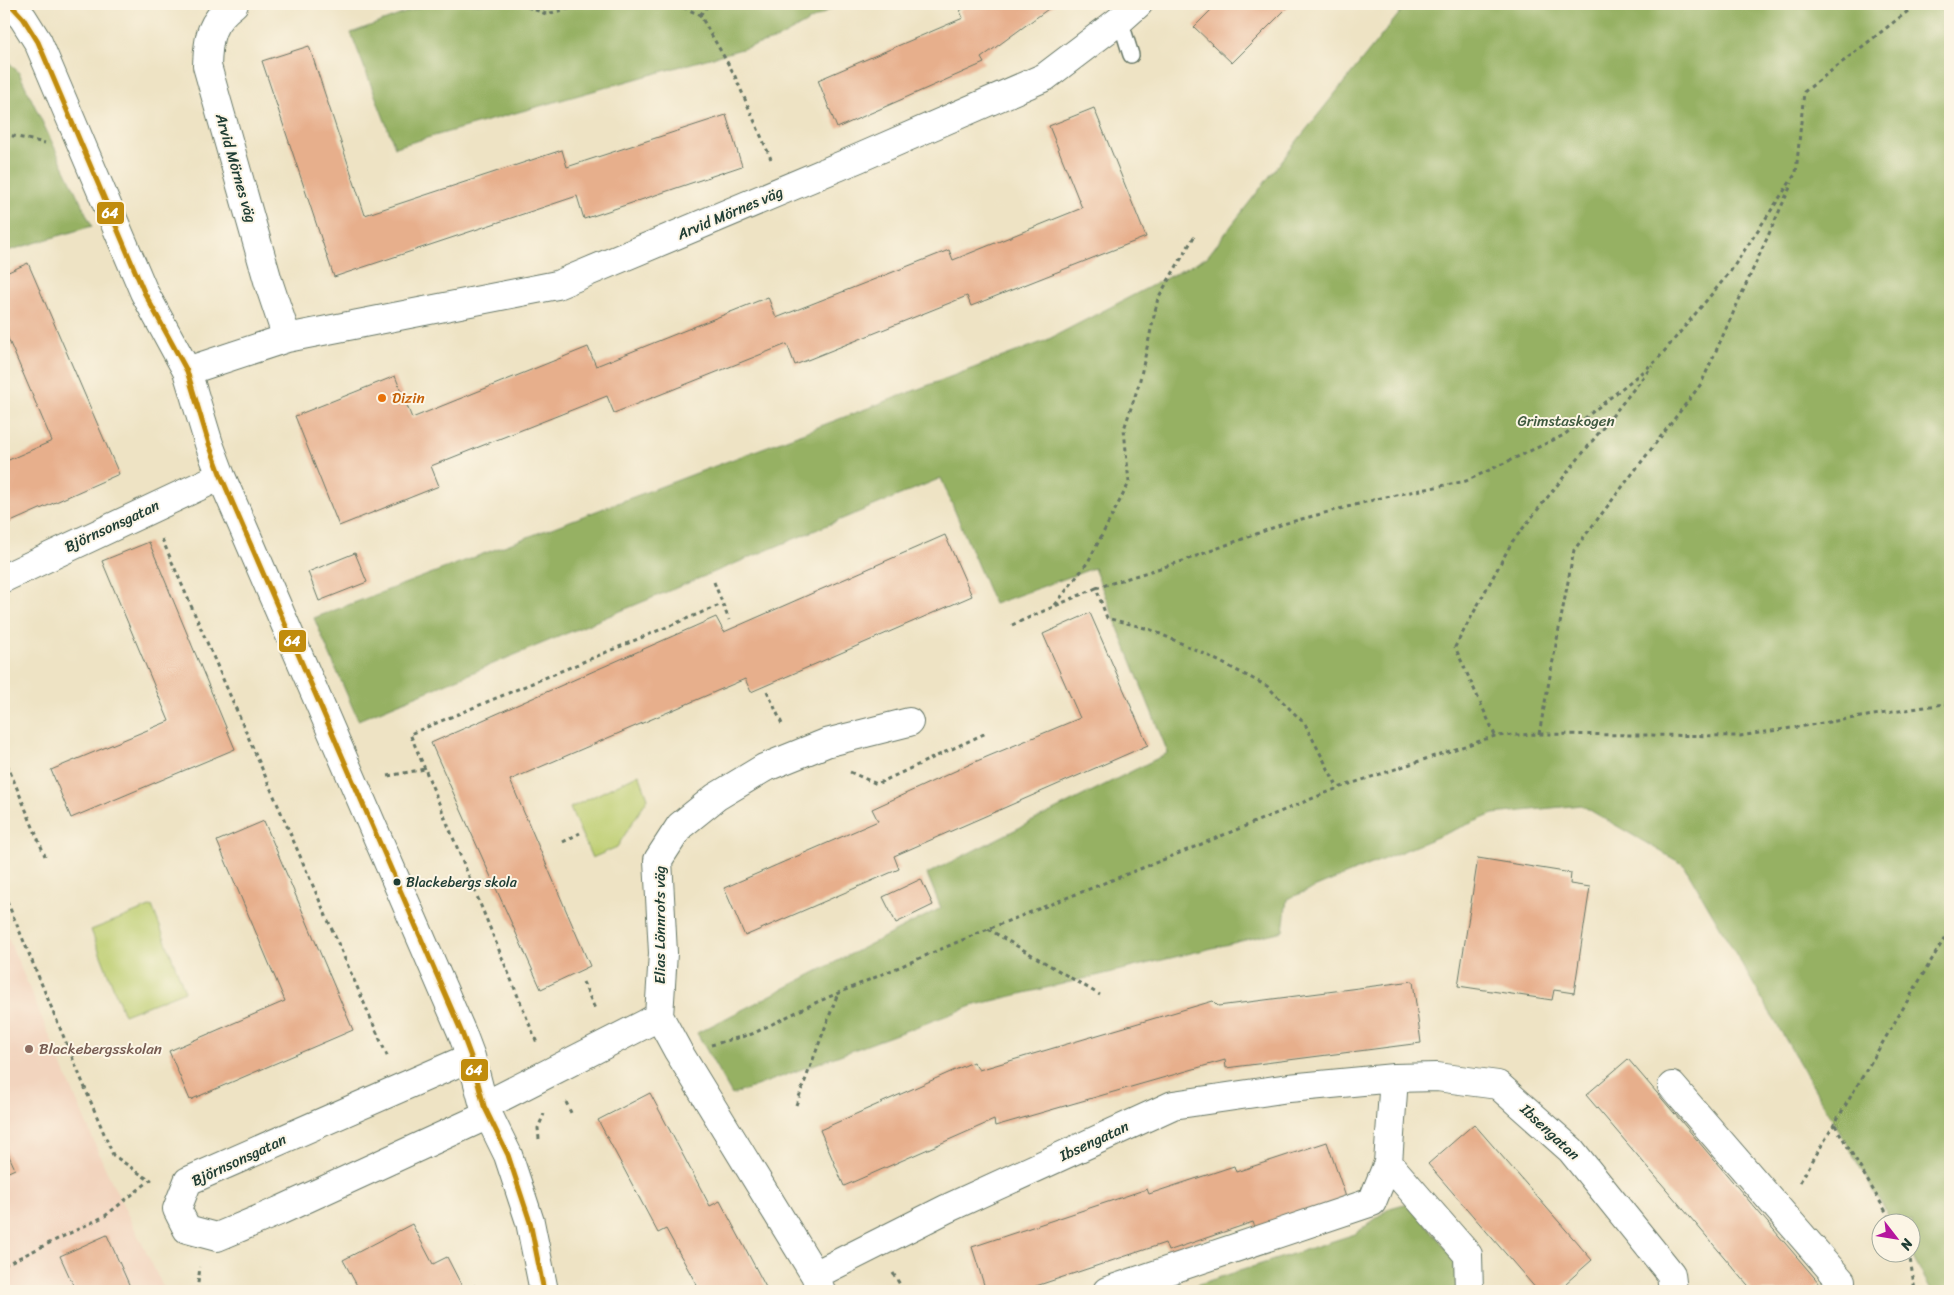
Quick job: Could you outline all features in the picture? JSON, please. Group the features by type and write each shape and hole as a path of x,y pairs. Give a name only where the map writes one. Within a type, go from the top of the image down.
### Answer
{"street":[{"path":"10,4 23,18 38,42 144,292 187,371 209,444 221,476 471,1057 486,1111 511,1163 530,1222 544,1291"},
{"name":"Arvid Mörnes väg","path":"234,4 220,14 208,39 207,66 268,281 288,338"},
{"name":"Arvid Mörnes väg","path":"187,371 288,338 557,285 860,158 1045,77 1129,12"},
{"name":"Björnsonsgatan","path":"4,578 221,476"},
{"name":"Elias Lönnrots väg","path":"659,1016 663,953 658,860 680,826 716,797 764,768 826,743 909,722"},
{"path":"486,1111 659,1016 678,1051 818,1283"},
{"name":"Björnsonsgatan","path":"471,1057 188,1181 178,1209 187,1229 217,1237 279,1211 486,1111"},
{"path":"1107,1291 1372,1202 1388,1163 1394,1078"},
{"name":"Ibsengatan","path":"818,1283 946,1209 1173,1105 1288,1088 1394,1078 1437,1078 1498,1085 1572,1150 1671,1274 1673,1291"},
{"path":"1672,1086 1842,1281 1839,1291"},
{"path":"1388,1163 1468,1255 1470,1291"}],"lane":[{"path":"1129,12 1131,55"}],"path":[{"path":"520,4 546,14 590,4"},
{"path":"676,4 700,15 734,74 772,162"},
{"path":"700,15 710,4"},
{"path":"1539,734 1574,550 1701,384 1796,173 1804,92 1917,4"},
{"path":"4,134 49,144"},
{"path":"1495,736 1455,648 1512,542 1657,360 1730,272 1796,173"},
{"path":"1053,607 1088,562 1129,484 1124,429 1139,384 1158,298 1195,235"},
{"path":"1012,625 1096,588 1183,561 1283,524 1381,498 1466,481 1564,435 1657,360"},
{"path":"160,534 388,1059"},
{"path":"714,582 729,620"},
{"path":"1096,588 1107,618 1149,629 1204,653 1267,686 1304,724 1338,788"},
{"path":"540,1048 410,734 722,604"},
{"path":"767,691 785,729"},
{"path":"710,1045 752,1034 838,993 988,929 1156,863 1338,788 1495,736 1539,734 1740,736 1950,703"},
{"path":"843,769 877,784 986,733"},
{"path":"4,757 45,856"},
{"path":"384,777 425,770"},
{"path":"563,842 580,834"},
{"path":"4,894 113,1155 149,1180 105,1216 4,1265"},
{"path":"988,929 1100,995"},
{"path":"1782,1213 1950,929"},
{"path":"583,982 600,1018"},
{"path":"796,1104 838,993"},
{"path":"564,1097 572,1115"},
{"path":"1835,1125 1886,1212"},
{"path":"1911,1262 1915,1291"},
{"path":"197,1291 200,1266"}],"shaded area":[{"name":"Blackebergsskolan","path":"4,928 106,1170 165,1291 4,1291"}],"green space":[{"path":"429,4 840,4 777,39 395,147 351,33"},
{"name":"Grimstaskogen","path":"1407,4 1950,4 1950,1291 1932,1291 1915,1262 1922,1262 1922,1212 1886,1212 1684,865 1581,805 1493,814 1287,899 1283,931 975,1005 732,1095 697,1033 941,908 927,874 1168,753 1094,568 994,604 941,478 358,720 314,618 1045,341 1207,257"},
{"path":"4,57 19,73 92,226 4,252"},
{"path":"639,774 648,798 617,847 592,858 570,808"},
{"path":"152,906 185,991 124,1015 91,930"},
{"path":"1408,1203 1456,1260 1457,1291 1177,1291 1355,1234 1390,1208"}],"building":[{"path":"969,4 1055,4 981,58 984,63 837,128 818,80 963,18 960,11"},
{"path":"1217,4 1291,4 1232,63 1194,27"},
{"path":"309,46 365,215 562,150 567,167 726,115 742,166 584,219 577,196 334,277 262,61"},
{"path":"1094,108 1146,237 971,306 967,296 795,365 787,344 614,413 607,396 431,466 439,486 339,526 295,416 395,376 412,418 588,347 596,366 768,297 776,318 949,250 953,260 1082,208 1049,126"},
{"path":"28,263 119,474 4,525 4,462 52,441 4,329 4,274"},
{"path":"945,535 972,596 751,692 745,679 510,780 590,966 541,989 431,743 716,617 724,632"},
{"path":"149,542 235,749 71,818 51,770 169,721 102,561"},
{"path":"355,553 367,582 319,601 308,572"},
{"path":"1090,613 1148,745 894,856 899,869 745,936 724,888 878,821 872,809 977,761 1080,718 1043,634"},
{"path":"264,821 353,1030 190,1100 169,1051 285,1001 217,841"},
{"path":"1478,858 1571,873 1570,884 1590,887 1574,993 1554,990 1552,1000 1458,986"},
{"path":"921,879 933,905 896,923 883,897"},
{"path":"1413,981 1421,1043 1226,1068 1225,1060 995,1126 994,1120 844,1186 820,1130 973,1062 979,1070 1213,1001 1218,1006"},
{"path":"1628,1059 1820,1284 1811,1291 1753,1291 1586,1095"},
{"path":"650,1093 710,1206 720,1201 768,1291 700,1291 666,1229 658,1233 598,1120"},
{"path":"1474,1124 1592,1260 1557,1291 1538,1291 1428,1164"},
{"path":"1327,1142 1347,1200 1256,1230 1253,1222 1168,1251 1165,1243 1021,1291 986,1291 972,1247 1147,1189 1149,1194 1234,1166 1236,1172"},
{"path":"4,1145 15,1169 4,1174"},
{"path":"412,1224 433,1264 447,1257 464,1290 475,1285 478,1291 360,1291 343,1260"},
{"path":"107,1235 132,1291 76,1291 60,1256"}],"transit line":[{"name":"64","path":"10,4 23,18 38,42 144,292 187,371 209,444 221,476 462,1033 471,1057 484,1106 508,1155 530,1222 544,1291"}],"place":[{"name":"Dizin","path":"382,398"},
{"name":"Blackebergs skola","path":"397,882"},
{"name":"Blackebergsskolan","path":"29,1049"}]}
